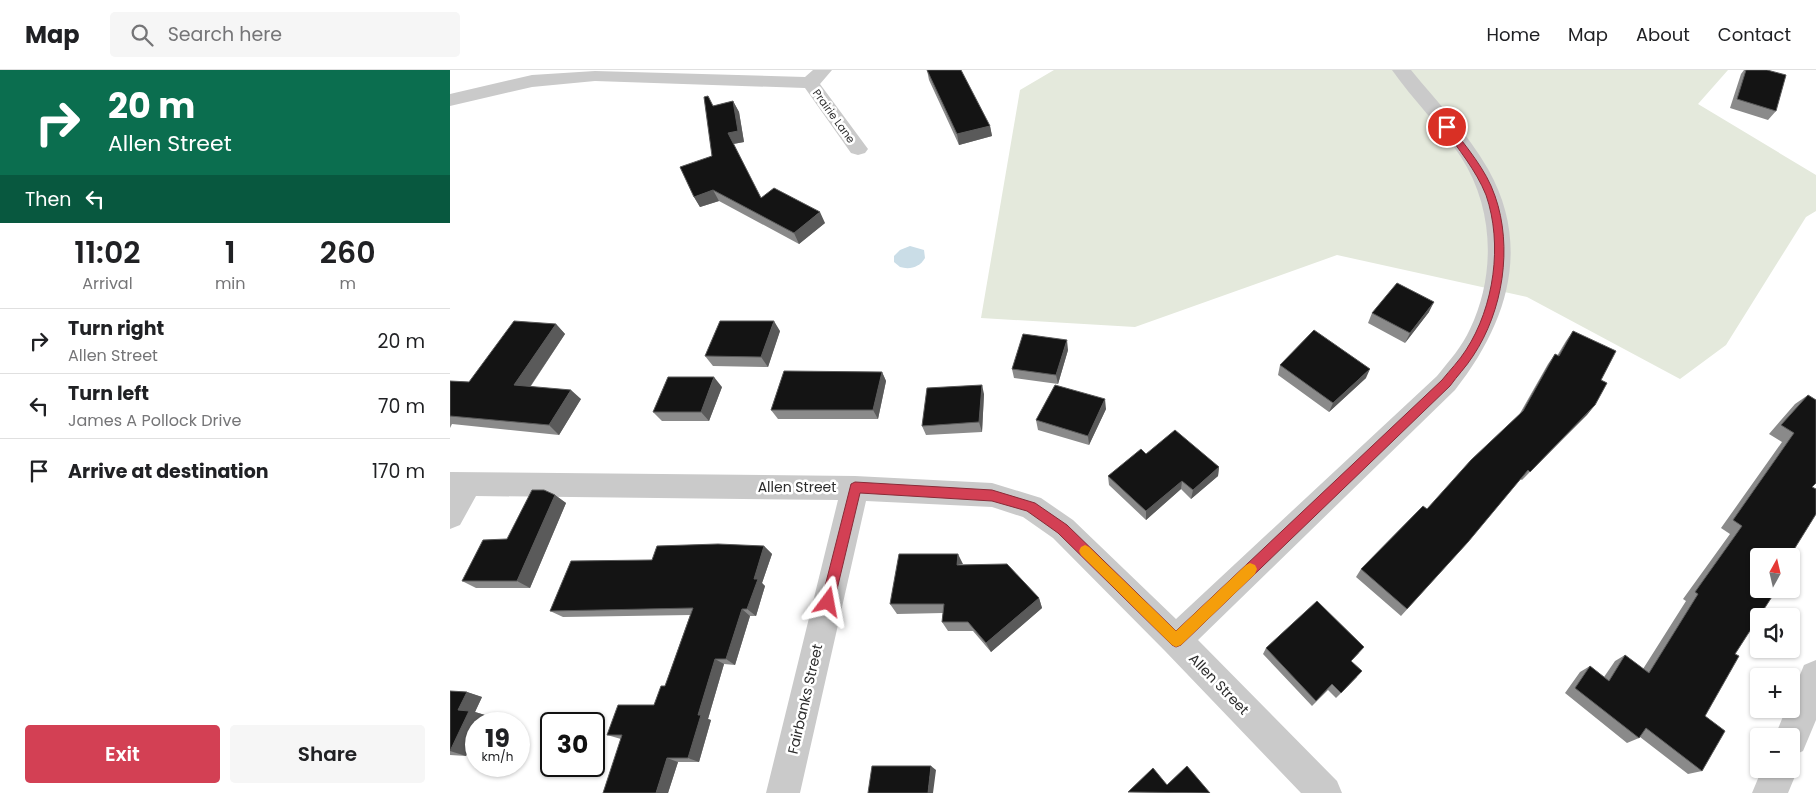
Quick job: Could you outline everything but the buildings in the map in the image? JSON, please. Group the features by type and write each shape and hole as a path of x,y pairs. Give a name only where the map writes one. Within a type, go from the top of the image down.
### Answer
{"street":[{"path":"1176,640 1446,383 1470,353 1484,325 1495,290 1500,250 1496,218 1490,194 1459,141 1401,70"},
{"path":"450,100 532,81 595,76 817,76"},
{"name":"Prairie Lane","path":"817,76 858,149"},
{"path":"450,516 459,484"},
{"name":"Allen Street","path":"459,484 855,488 992,495 1031,507 1063,529 1176,640 1325,793"},
{"name":"Fairbanks Street","path":"783,793 855,488"},
{"path":"1795,728 1816,677"},
{"path":"1770,793 1776,778"}],"shaded area":[{"path":"1054,70 1728,70 1698,104 1816,175 1816,211 1806,217 1726,345 1680,379 1527,297 1337,255 1135,327 981,318 1020,90"}],"water":[{"path":"910,246 924,250 925,258 914,267 900,267 894,262 894,256 900,250"}],"slow traffic":[{"path":"1085,551 1176,640 1250,569"}],"route":[{"path":"828,602 855,488 992,495 1031,507 1063,529 1176,640 1446,383 1470,353 1484,325 1495,290 1500,250 1496,218 1490,194 1477,169 1459,141 1447,127"}]}
